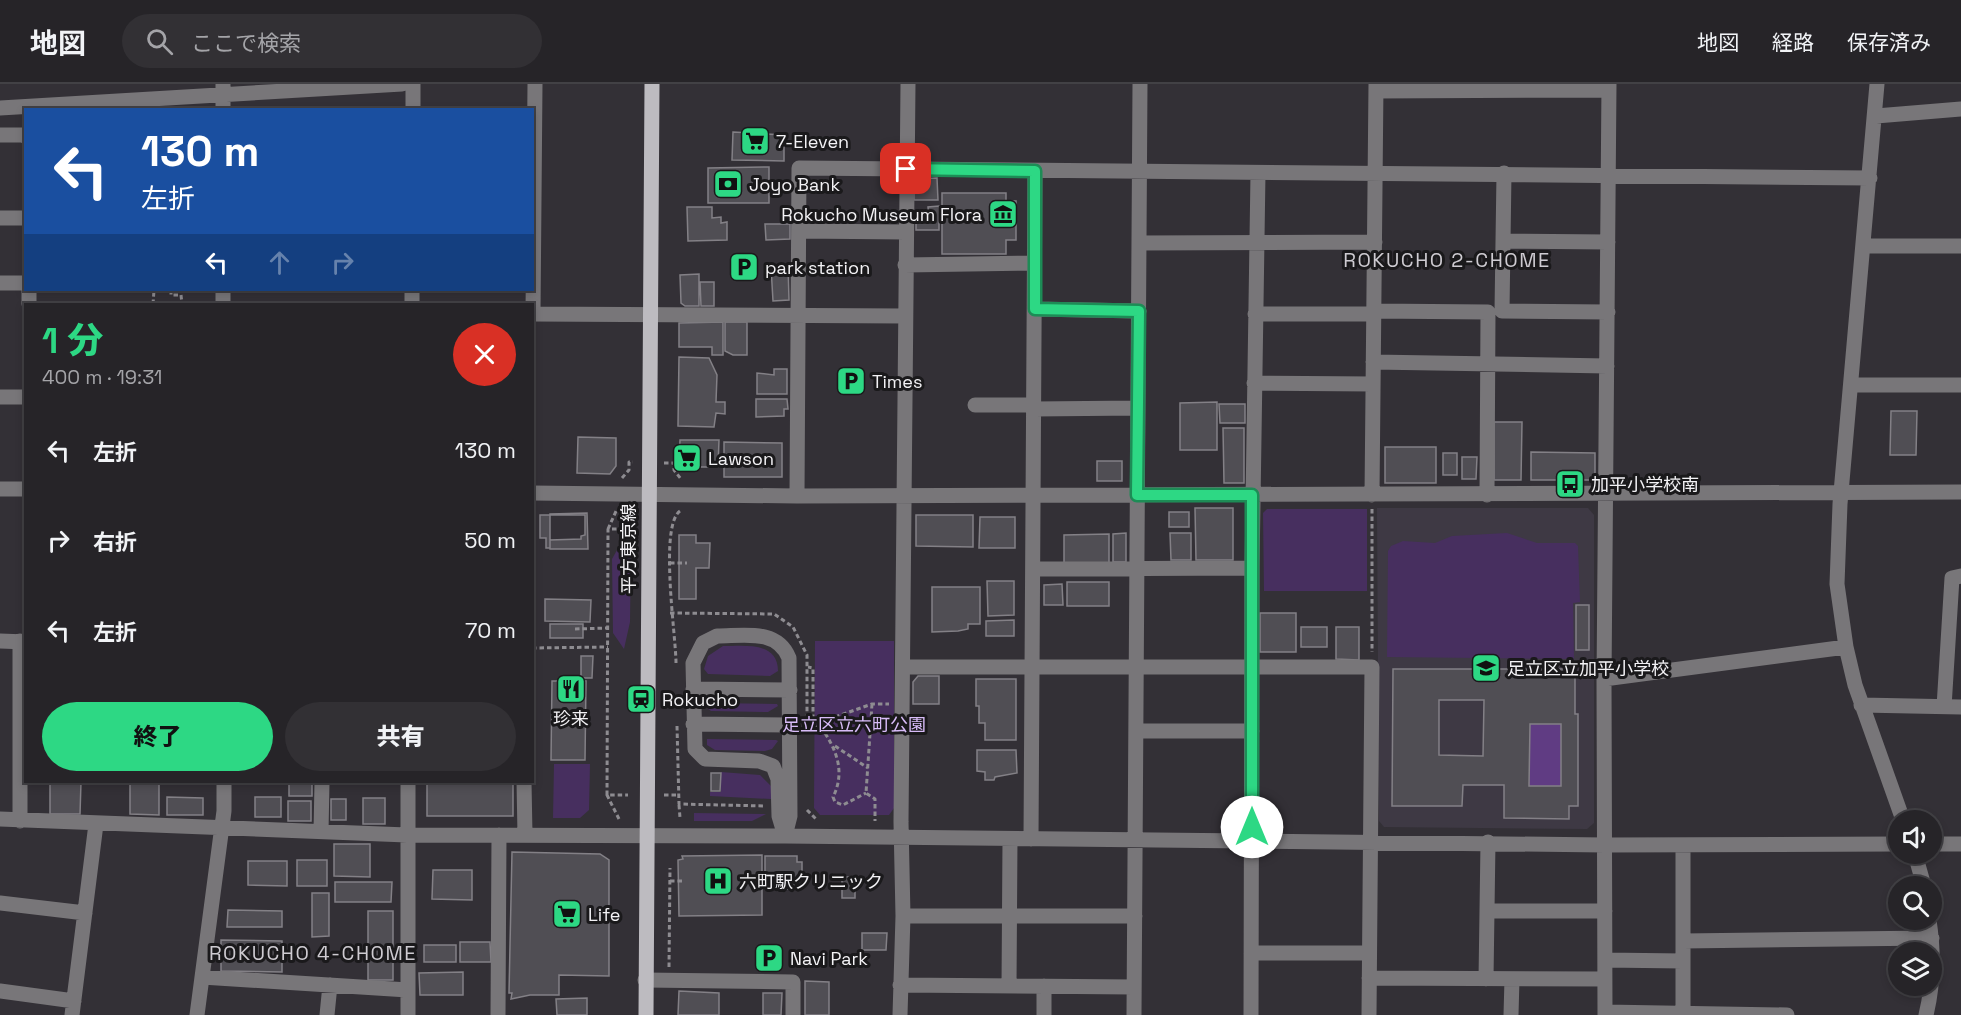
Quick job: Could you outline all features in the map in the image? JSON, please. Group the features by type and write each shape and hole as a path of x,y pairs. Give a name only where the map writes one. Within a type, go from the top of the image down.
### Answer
{"main road":[{"name":"平方東京線","path":"646,1015 652,84"}],"street":[{"path":"0,108 402,84"},
{"path":"413,84 413,108"},
{"path":"534,152 535,84"},
{"path":"900,1015 903,916 901,838 908,84"},
{"path":"1134,1015 1140,84"},
{"path":"1877,84 1876,116 1841,492 1837,584 1846,647 1861,705 1899,810"},
{"path":"1372,495 1376,87 1609,87 1602,844 1605,911 1605,1013 1787,1015"},
{"path":"1876,116 1961,109"},
{"path":"0,135 24,135"},
{"path":"797,496 799,168 1035,173 1375,171 1870,178"},
{"path":"1031,839 1034,667 1035,173"},
{"path":"1251,1015 1252,495 1258,173"},
{"path":"1487,495 1488,364 1503,241 1504,173"},
{"path":"0,218 24,218"},
{"path":"799,231 906,232"},
{"path":"1503,241 1608,242"},
{"path":"1139,243 1375,242"},
{"path":"1864,246 1961,246"},
{"path":"905,265 1034,263"},
{"path":"0,282 24,283"},
{"path":"1035,309 1139,311"},
{"path":"1255,314 1608,312"},
{"path":"534,314 905,316"},
{"path":"1373,362 1607,366"},
{"path":"1254,383 1373,384"},
{"path":"1852,385 1961,385"},
{"path":"0,397 24,397"},
{"path":"975,405 1138,408"},
{"path":"0,489 24,489"},
{"path":"534,493 1034,496 1961,492"},
{"path":"1034,568 1252,567"},
{"path":"1944,707 1952,578 1961,576"},
{"path":"784,806 773,766 759,761 705,759 696,749 693,724 693,663 703,643 717,636 761,636 775,639 786,651 790,665 790,725 784,806 785,836"},
{"path":"0,641 22,642 20,821"},
{"path":"1604,679 1846,647"},
{"path":"903,667 1372,667 1369,1015"},
{"path":"693,689 790,690"},
{"path":"1861,705 1961,707"},
{"path":"693,724 790,725"},
{"path":"1136,731 1252,731"},
{"path":"197,1015 224,783"},
{"path":"321,832 322,783"},
{"path":"408,783 408,1015"},
{"path":"524,783 525,835"},
{"path":"0,819 407,835 785,836 1683,845 1888,844"},
{"path":"0,992 73,1008 96,824"},
{"path":"498,1015 499,835"},
{"path":"1009,986 1010,839"},
{"path":"1486,979 1488,842"},
{"path":"1942,844 1961,844"},
{"path":"1680,1014 1683,961 1683,845"},
{"path":"0,903 85,914"},
{"path":"1487,911 1605,911"},
{"path":"903,916 1135,916"},
{"path":"1926,1015 1932,987 1931,930"},
{"path":"1683,941 1932,938"},
{"path":"1251,953 1369,954"},
{"path":"1605,960 1683,961"},
{"path":"202,978 408,990"},
{"path":"1369,978 1605,979"},
{"path":"1511,1015 1512,979"},
{"path":"645,980 793,982 793,1015"},
{"path":"327,1015 330,985"},
{"path":"900,985 1134,987"},
{"path":"1044,986 1044,1015"}],"path":[{"path":"171,291 171,295 181,295 182,303"},
{"path":"1372,495 1372,667"},
{"path":"676,663 676,639 670,613 670,529 675,515 681,510 691,510"},
{"path":"619,819 607,795 608,529 648,529"},
{"path":"670,563 687,563"},
{"path":"575,629 608,628"},
{"path":"534,648 608,647"},
{"path":"807,667 813,669 813,722 821,725 835,746 840,770 839,784 833,797 834,802 843,805 866,793"},
{"path":"866,793 872,704"},
{"path":"807,727 821,725 872,704 902,704"},
{"path":"677,723 677,795 680,818"},
{"path":"835,746 868,768"},
{"path":"866,793 875,800 875,820 882,820"},
{"path":"607,795 628,795"},
{"path":"664,795 677,795"},
{"path":"679,804 807,807 807,812 817,820 828,820"},
{"path":"670,868 668,966 673,973"},
{"path":"669,881 684,881"}],"shaded area":[{"name":"足立区立加平小学校","path":"1377,508 1588,508 1594,515 1594,823 1587,829 1384,827 1379,821"},
{"path":"1530,724 1561,724 1561,786 1529,786"}],"green space":[{"path":"1267,509 1367,509 1367,591 1264,591 1263,513"},
{"path":"1507,533 1537,543 1575,543 1578,546 1580,602 1573,603 1574,659 1387,657 1388,551 1391,546 1403,541 1435,543 1452,536"},
{"path":"631,540 630,622 624,649 613,633 612,559 621,543"},
{"name":"足立区立六町公園","path":"815,641 894,641 894,808 889,815 820,815 814,808"},
{"path":"723,646 750,646 766,650 776,661 778,671 770,676 708,674 704,669 708,656"},
{"path":"708,703 777,704 778,706 768,712 711,711 704,706"},
{"path":"707,739 778,741 772,749 765,751 715,750 707,745"},
{"path":"554,764 590,764 589,810 580,818 553,818"},
{"path":"721,772 760,775 772,787 771,799 710,796 710,792 721,792"},
{"path":"694,813 766,814 752,821 694,821"}],"building":[{"path":"733,132 784,135 784,161 732,160"},
{"path":"769,167 769,203 708,203 708,168"},
{"path":"937,178 938,200 914,200 914,183 917,183 917,179"},
{"path":"942,193 1006,193 1006,201 1016,201 1016,240 1006,240 1006,254 942,254"},
{"path":"939,206 939,230 916,230 916,219 929,218 928,207"},
{"path":"687,207 712,207 712,218 721,217 721,223 727,222 727,240 688,241"},
{"path":"765,224 790,224 790,239 766,240"},
{"path":"788,265 789,300 773,301 771,267"},
{"path":"699,274 699,306 685,306 681,303 680,275"},
{"path":"700,282 714,282 714,306 701,306"},
{"path":"723,322 723,355 712,355 712,347 679,347 679,323"},
{"path":"725,322 747,322 747,355 733,355 725,351"},
{"path":"679,357 709,358 717,375 716,402 725,402 725,414 716,413 714,427 678,426"},
{"path":"774,369 787,369 787,394 757,394 757,373 774,375"},
{"path":"756,399 787,399 788,409 784,409 784,416 756,417"},
{"path":"1217,402 1217,450 1180,450 1180,403"},
{"path":"1219,404 1245,404 1245,423 1220,423"},
{"path":"1891,411 1917,411 1916,455 1890,455"},
{"path":"1494,422 1522,422 1521,480 1494,480"},
{"path":"1223,428 1244,428 1244,483 1224,483"},
{"path":"578,437 616,438 616,466 610,474 577,473"},
{"path":"680,440 719,440 718,467 679,467"},
{"path":"724,442 782,443 782,477 724,477"},
{"path":"1385,447 1436,447 1436,483 1385,483"},
{"path":"1531,452 1595,453 1595,480 1531,480"},
{"path":"1443,453 1457,453 1457,475 1443,475"},
{"path":"1462,457 1477,457 1476,479 1462,479"},
{"path":"1097,461 1122,461 1122,481 1097,481"},
{"path":"1195,508 1233,508 1233,560 1196,560"},
{"path":"1169,512 1189,512 1189,527 1169,527"},
{"path":"587,513 588,549 550,549 550,514"},
{"path":"540,515 585,515 585,535 581,536 581,539 550,540 550,548 546,548 546,538 540,538"},
{"path":"916,515 973,515 973,547 916,546"},
{"path":"980,517 1015,517 1015,548 979,548"},
{"path":"1126,533 1126,562 1113,562 1113,534"},
{"path":"1170,533 1191,533 1191,560 1171,560"},
{"path":"1109,534 1109,563 1064,564 1064,535"},
{"path":"679,535 696,535 696,543 710,543 709,568 696,568 696,599 679,599"},
{"path":"987,581 1014,581 1014,615 988,616"},
{"path":"1067,582 1109,582 1109,606 1067,606"},
{"path":"1062,584 1063,605 1044,605 1044,585"},
{"path":"932,587 980,587 980,624 968,624 968,629 958,631 932,632"},
{"path":"545,599 591,600 590,622 545,621"},
{"path":"1576,605 1589,605 1589,650 1576,650"},
{"path":"1260,613 1296,613 1296,652 1260,652"},
{"path":"1014,620 1014,636 986,636 986,621"},
{"path":"550,624 583,624 583,638 550,638"},
{"path":"1301,627 1327,627 1327,647 1301,647"},
{"path":"1336,627 1359,627 1359,660 1336,659"},
{"path":"581,656 593,656 592,678 581,678"},
{"path":"1393,669 1575,669 1575,714 1578,714 1578,806 1569,806 1569,819 1504,818 1504,785 1463,785 1462,806 1392,806","holes":["1439,700 1484,700 1483,756 1439,755","1530,724 1561,724 1561,786 1529,786"]},
{"path":"918,676 939,676 939,704 913,704 913,682"},
{"path":"976,679 1016,679 1016,740 985,740 985,723 979,723 979,706 976,706"},
{"path":"552,681 586,681 585,760 551,760"},
{"path":"977,750 1016,750 1017,773 995,777 994,780 985,780 985,772 977,771"},
{"path":"711,773 721,773 720,791 711,791"},
{"path":"50,783 81,783 80,814 50,814"},
{"path":"130,783 159,783 159,815 130,814"},
{"path":"289,783 312,783 312,796 289,796"},
{"path":"427,783 513,783 513,816 427,816"},
{"path":"167,797 203,798 203,815 167,815"},
{"path":"255,797 281,797 281,817 255,817"},
{"path":"363,798 385,798 385,824 363,824"},
{"path":"331,799 346,799 346,820 331,820"},
{"path":"288,801 311,801 311,821 288,821"},
{"path":"334,844 370,844 370,877 334,876"},
{"path":"512,852 600,854 609,860 609,976 559,975 559,995 530,995 511,999 512,993 509,993"},
{"path":"762,855 762,915 679,916 678,860 683,859 682,856"},
{"path":"765,856 797,856 797,862 802,862 802,883 799,883 799,889 785,889 785,880 765,881"},
{"path":"297,860 327,860 327,886 297,886"},
{"path":"248,861 287,861 287,886 248,885"},
{"path":"433,870 472,870 472,900 432,899"},
{"path":"842,877 855,877 855,898 842,898"},
{"path":"335,882 392,882 391,902 335,902"},
{"path":"312,893 329,893 329,936 312,937"},
{"path":"228,910 282,911 282,927 227,927"},
{"path":"368,911 393,911 393,980 368,980"},
{"path":"862,933 887,933 886,950 862,950"},
{"path":"221,940 282,941 282,972 221,971"},
{"path":"460,942 490,942 491,962 460,962"},
{"path":"424,945 456,945 456,962 424,962"},
{"path":"463,972 463,995 420,995 419,973"},
{"path":"805,981 829,982 829,1015 805,1015"},
{"path":"679,991 719,993 719,1015 678,1015"},
{"path":"763,993 782,993 781,1015 763,1015"},
{"path":"587,998 587,1015 557,1015 556,999"}],"place":[{"name":"7-Eleven","path":"755,141"},
{"name":"Joyo Bank","path":"728,184"},
{"name":"Rokucho Museum Flora","path":"1003,214"},
{"name":"park station","path":"744,267"},
{"name":"Times","path":"851,381"},
{"name":"Lawson","path":"687,458"},
{"name":"加平小学校南","path":"1570,484"},
{"name":"足立区立加平小学校","path":"1486,668"},
{"name":"珍来","path":"571,689"},
{"name":"Rokucho","path":"641,699"},
{"name":"六町駅クリニック","path":"718,881"},
{"name":"Life","path":"567,914"},
{"name":"Navi Park","path":"769,958"}],"district":[{"name":"ROKUCHO 2-CHOME","path":"1447,260"},
{"name":"ROKUCHO 4-CHOME","path":"313,953"}],"route":[{"path":"906,169 1035,171 1035,309 1139,311 1137,495 1252,495 1252,827"}]}
